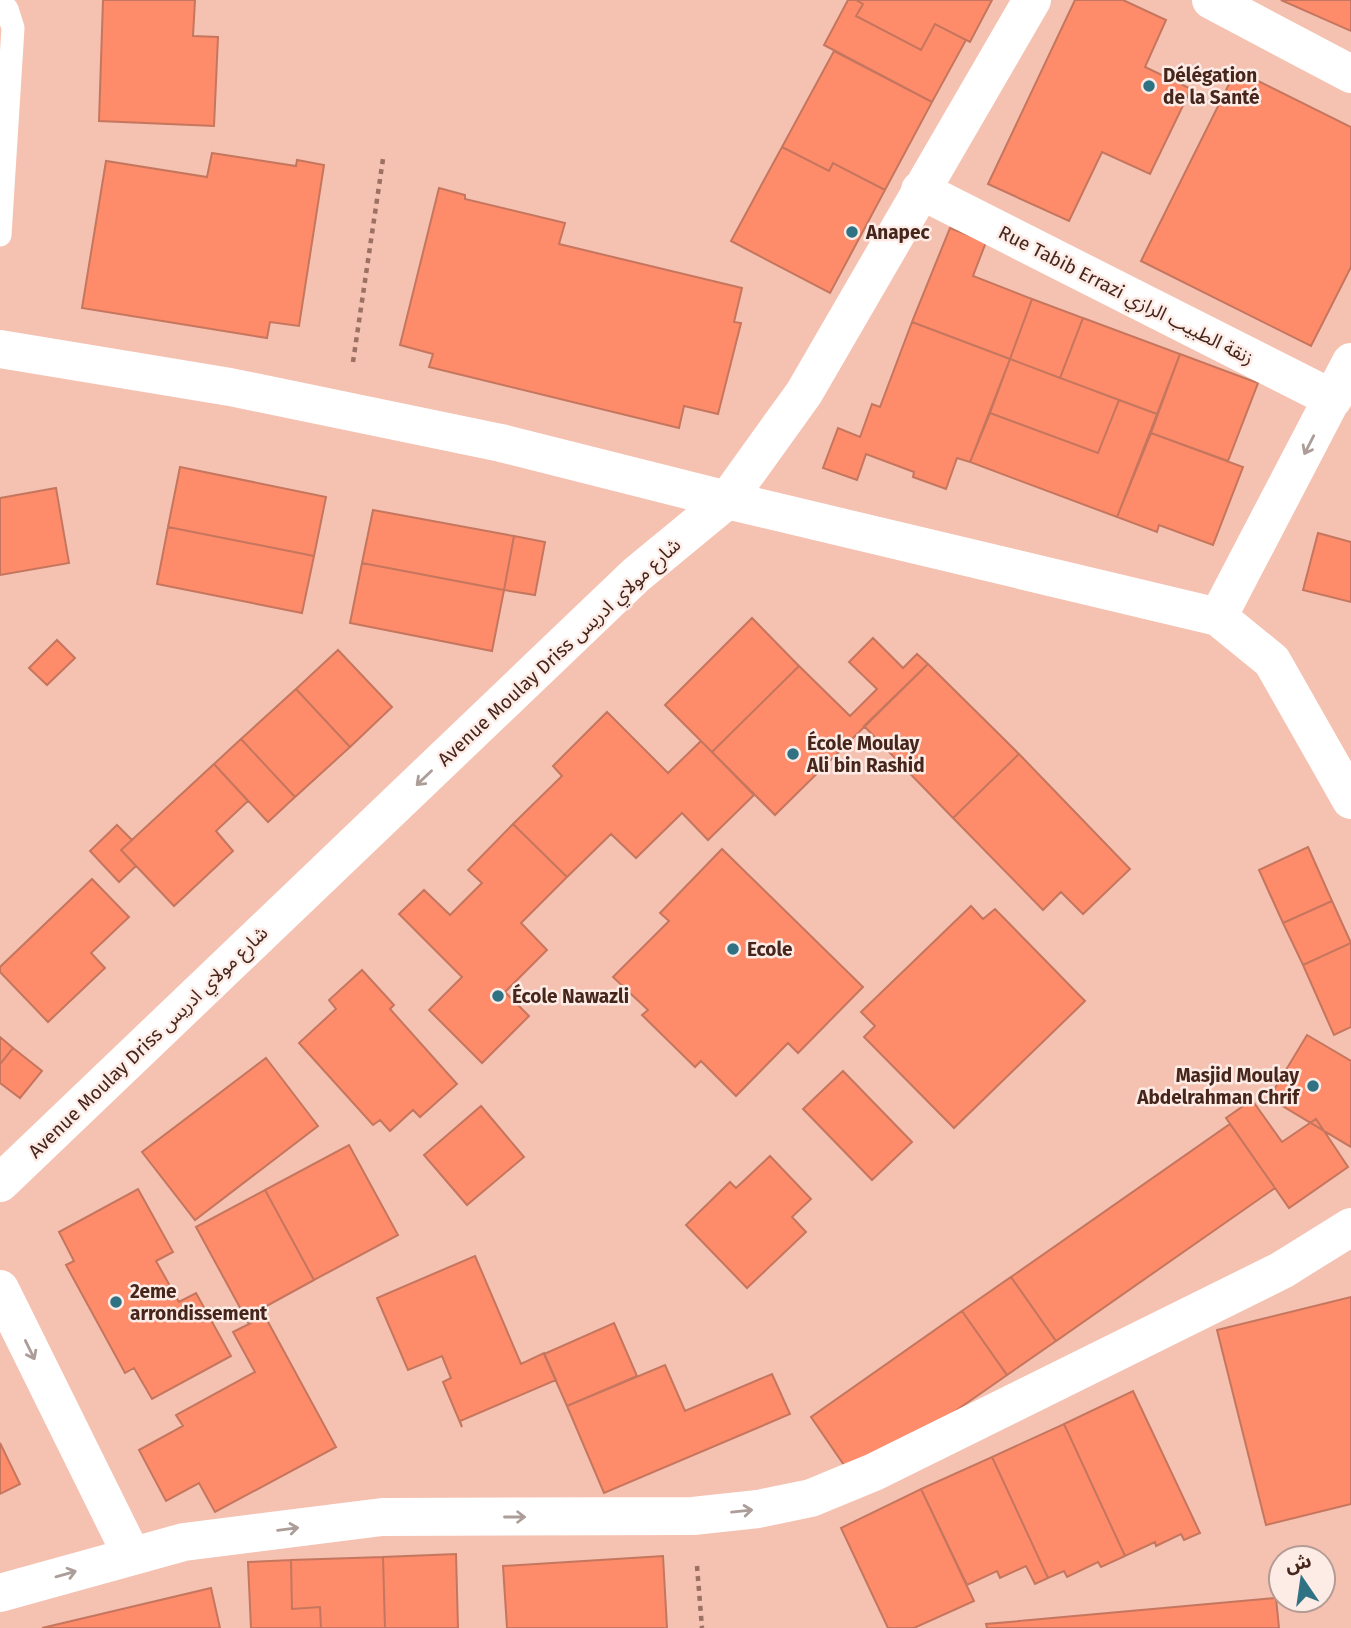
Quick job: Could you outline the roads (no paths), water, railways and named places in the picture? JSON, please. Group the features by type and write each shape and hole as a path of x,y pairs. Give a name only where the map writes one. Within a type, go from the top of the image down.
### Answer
{"street":[{"name":"Avenue Moulay Driss شارع مولاي ادريس","path":"0,1183 636,575 727,500 804,393 1032,0"},
{"path":"1211,0 1351,74"},
{"name":"Rue Tabib Errazi زنقة الطبيب الرازي","path":"920,190 1333,400"},
{"path":"0,349 230,387 500,443 1218,617 1272,661 1351,800"},
{"path":"1218,617 1351,362"},
{"path":"0,1593 184,1542 382,1517 693,1516 758,1509 811,1498 874,1472 1282,1270 1351,1227"},
{"path":"0,1289 132,1556"}],"lane":[{"path":"0,4 6,9 13,28 0,235"}],"place":[{"name":"Délégation de la Santé","path":"1149,86"},
{"name":"Anapec","path":"852,232"},
{"name":"École Moulay Ali bin Rashid","path":"793,754"},
{"name":"Ecole","path":"733,949"},
{"name":"École Nawazli","path":"498,996"},
{"name":"Masjid Moulay Abdelrahman Chrif","path":"1313,1086"},
{"name":"2eme arrondissement","path":"116,1302"}]}
